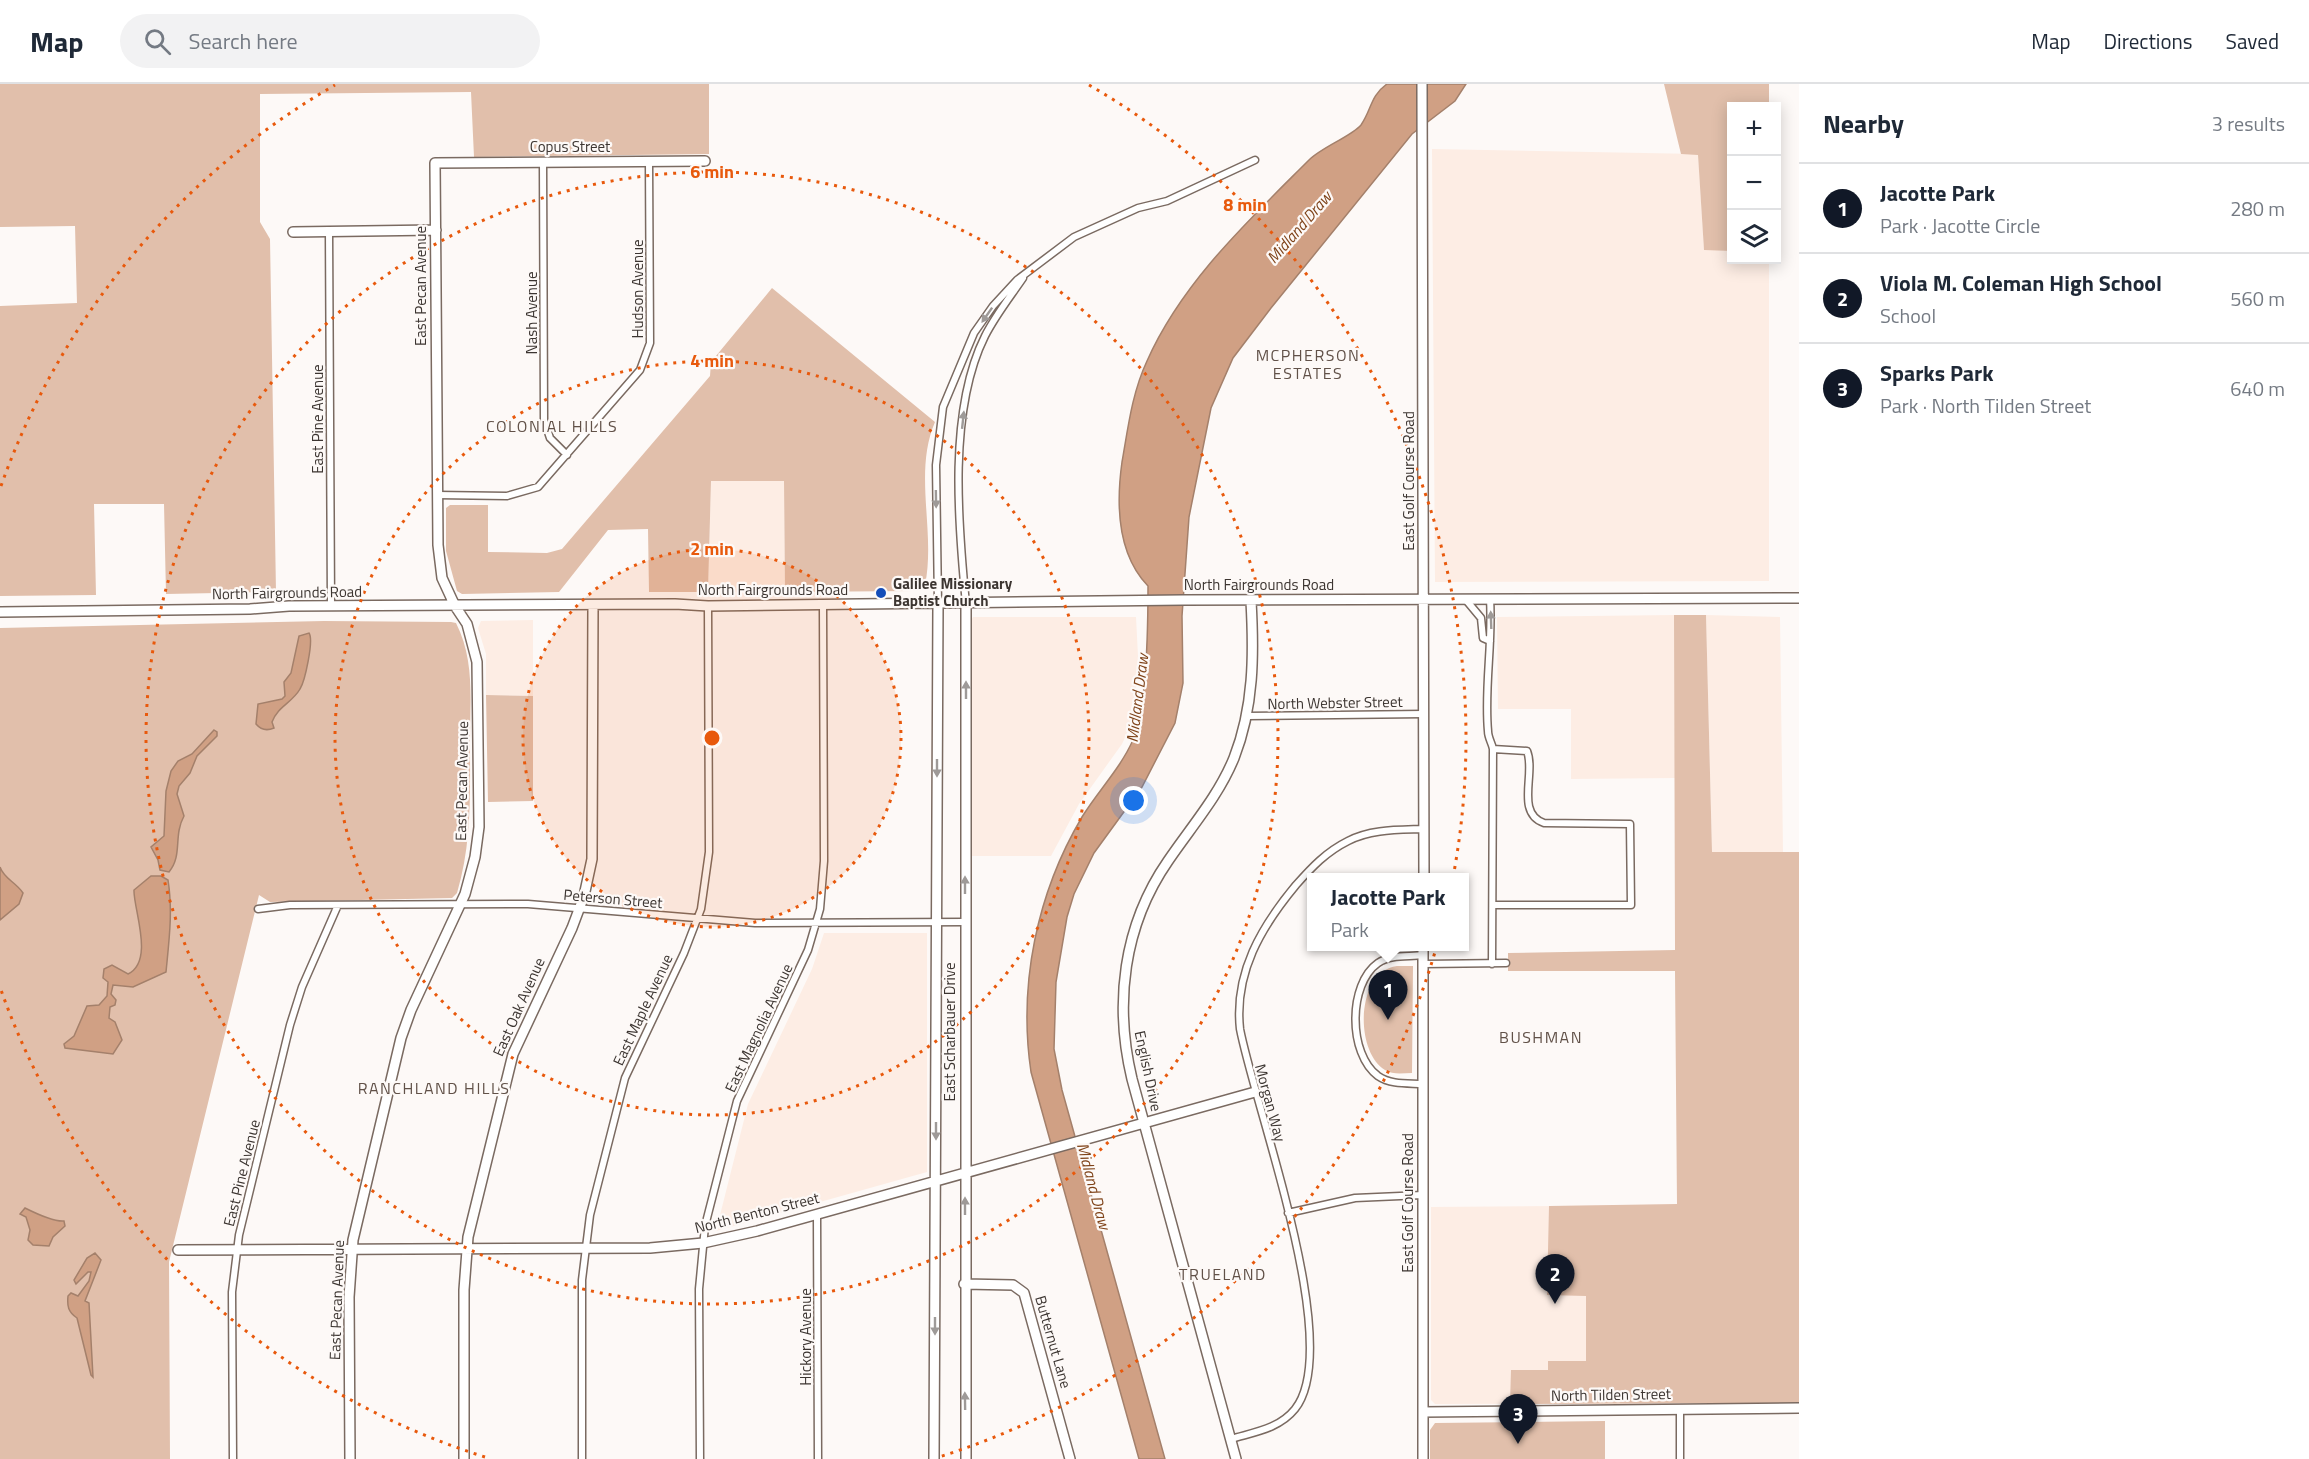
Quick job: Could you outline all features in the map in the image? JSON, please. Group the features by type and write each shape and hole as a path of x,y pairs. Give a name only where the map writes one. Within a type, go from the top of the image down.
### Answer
{"street":[{"name":"East Golf Course Road","path":"1422,84 1424,873"},
{"path":"938,605 936,465 943,407 974,333 993,306 1026,272 1074,237 1110,219 1167,201 1255,160"},
{"name":"Copus Street","path":"435,163 705,161"},
{"name":"Nash Avenue","path":"543,162 544,420 550,438 567,455"},
{"name":"Hudson Avenue","path":"437,495 507,496 529,491 543,483 640,370 649,352 649,162"},
{"name":"East Pecan Avenue","path":"350,1459 349,1297 352,1249 359,1208 404,1028 460,903 475,857 478,827 478,675 475,651 468,627 447,591 440,565 437,495 435,163"},
{"path":"293,232 436,230"},
{"name":"East Pine Avenue","path":"329,231 331,606"},
{"path":"966,604 960,487 963,415 972,368 985,335 1026,272"},
{"name":"North Fairgrounds Road","path":"0,612 331,606 675,604 823,606 1147,600 1799,598"},
{"path":"1490,599 1492,626 1488,731 1493,749 1492,963"},
{"path":"1466,600 1481,618 1483,638 1490,641"},
{"name":"English Drive","path":"1236,1459 1127,1056 1123,1024 1123,990 1130,946 1152,888 1222,783 1234,756 1247,716 1252,678 1251,601"},
{"name":"East Scharbauer Drive","path":"966,604 964,1284 966,1459"},
{"name":"East Oak Avenue","path":"465,1459 466,1248 482,1174 513,1054 579,908 589,877 594,840 593,605"},
{"name":"East Scharbauer Drive","path":"934,1459 938,605"},
{"name":"East Maple Avenue","path":"582,1459 582,1280 584,1248 591,1206 625,1078 698,919 704,896 709,852 708,606"},
{"name":"East Magnolia Avenue","path":"700,1459 699,1289 703,1243 714,1183 740,1095 801,966 816,923 824,879 823,606"},
{"name":"North Webster Street","path":"1247,716 1424,714"},
{"path":"1493,749 1527,751 1529,812 1536,820 1544,823 1630,824 1631,905 1493,905"},
{"name":"Morgan Way","path":"1307,873 1336,847 1355,838 1381,831 1424,829"},
{"name":"Morgan Way","path":"1231,1439 1268,1429 1279,1422 1295,1408 1308,1383 1307,1291 1244,1049 1239,1008 1245,971 1260,934 1307,873"},
{"name":"Peterson Street","path":"258,909 290,905 528,904 698,919 816,923 965,922"},
{"name":"East Pine Avenue","path":"233,1459 232,1292 236,1249 290,1025 302,987 338,905"},
{"name":"East Golf Course Road","path":"1423,955 1423,1459"},
{"path":"1423,1084 1394,1082 1376,1074 1362,1053 1356,1027 1357,1002 1372,968 1388,958 1423,955 1506,963"},
{"name":"North Benton Street","path":"178,1250 650,1248 703,1243 817,1215 1045,1150 1088,1141 1255,1092"},
{"path":"1288,1213 1356,1198 1423,1195"},
{"name":"Hickory Avenue","path":"817,1215 818,1459"},
{"name":"Butternut Lane","path":"964,1284 1012,1285 1024,1293 1070,1459"},
{"name":"North Tilden Street","path":"1423,1412 1799,1408"},
{"path":"1680,1409 1680,1459"}],"shaded area":[{"path":"0,84 709,84 709,154 474,157 471,92 260,94 260,222 270,239 276,592 166,594 164,504 94,504 96,595 0,596 0,306 77,303 75,226 0,227"},
{"path":"1664,84 1769,84 1769,102 1727,102 1727,251 1704,250 1698,155 1681,154"},
{"path":"1432,149 1698,154 1704,249 1727,251 1727,264 1769,264 1769,581 1435,582"},
{"path":"772,288 935,422 926,462 928,565 925,585 914,591 785,592 784,481 711,481 708,592 649,592 648,529 608,530 559,592 462,594 457,591 446,551 446,508 450,505 488,505 488,552 547,553 562,549 710,376 711,362"},
{"path":"711,481 784,481 785,592 708,592"},
{"path":"1674,615 1675,778 1571,779 1571,709 1498,709 1497,617"},
{"path":"1674,615 1706,615 1712,852 1799,852 1799,1403 1510,1404 1511,1370 1548,1370 1548,1361 1586,1361 1586,1296 1547,1295 1549,1206 1677,1204 1675,971 1508,971 1508,953 1675,950"},
{"path":"1706,615 1780,617 1783,852 1712,852"},
{"path":"973,617 1136,617 1138,656 1135,705 1131,725 1122,744 1079,804 1051,856 970,856 970,622"},
{"path":"533,620 533,696 486,695 486,654 478,628 481,621"},
{"path":"324,621 456,623 466,651 471,696 468,837 457,893 452,898 270,902 259,895 169,1262 170,1459 0,1459 0,628"},
{"path":"486,695 533,696 533,801 488,802"},
{"path":"824,933 927,933 927,1172 716,1231 748,1104 812,969"},
{"path":"1397,966 1413,966 1412,1073 1395,1073 1385,1070 1375,1060 1364,1030 1367,996 1373,982 1383,971"},
{"path":"1677,1205 1679,1403 1435,1404 1431,1400 1431,1207"},
{"path":"1605,1421 1605,1459 1430,1459 1430,1430 1435,1423"}],"water":[{"name":"Midland Draw","path":"1387,84 1466,84 1455,101 1412,134 1233,358 1211,408 1189,517 1182,616 1183,683 1175,723 1142,787 1094,853 1074,894 1067,917 1056,982 1054,1049 1062,1090 1165,1459 1139,1459 1031,1072 1027,1006 1035,940 1053,877 1066,846 1082,817 1128,751 1138,726 1146,665 1148,586 1130,559 1125,544 1119,512 1119,495 1129,424 1142,373 1162,332 1179,305 1219,253 1309,160 1361,125 1377,93"},
{"path":"309,633 308,661 300,689 275,717 272,722 274,728 262,729 256,724 258,704 282,699 285,696 284,682 291,673 299,636"},
{"path":"214,730 217,736 197,756 190,773 179,786 177,794 184,816 179,831 176,859 169,872 160,870 151,847 164,836 166,791 171,771 178,761 192,754"},
{"path":"0,867 4,875 23,893 19,904 0,920"},
{"path":"151,876 161,876 168,880 170,915 166,972 133,987 113,985 111,994 116,1000 115,1005 110,1007 109,1018 115,1022 122,1040 113,1054 65,1048 64,1044 74,1036 87,1006 99,1005 107,996 108,982 103,978 104,969 112,965 128,974 136,967 142,946 134,890"},
{"path":"25,1208 49,1219 64,1221 65,1226 53,1237 49,1246 33,1245 28,1240 30,1230 26,1217 20,1214"},
{"path":"95,1253 101,1260 85,1301 89,1303 93,1377 77,1318 68,1306 68,1296 71,1293 78,1296 89,1281 91,1272 88,1272 76,1284 74,1280 87,1258"}],"place":[{"name":"Galilee Missionary Baptist Church","path":"881,593"},
{"name":"Jacotte Park","path":"1388,1020"},
{"name":"Viola M. Coleman High School","path":"1555,1304"},
{"name":"Sparks Park","path":"1518,1444"}],"district":[{"name":"MCPHERSON ESTATES","path":"1308,364"},
{"name":"COLONIAL HILLS","path":"552,426"},
{"name":"BUSHMAN","path":"1541,1037"},
{"name":"RANCHLAND HILLS","path":"434,1088"},
{"name":"TRUELAND","path":"1223,1274"}]}
